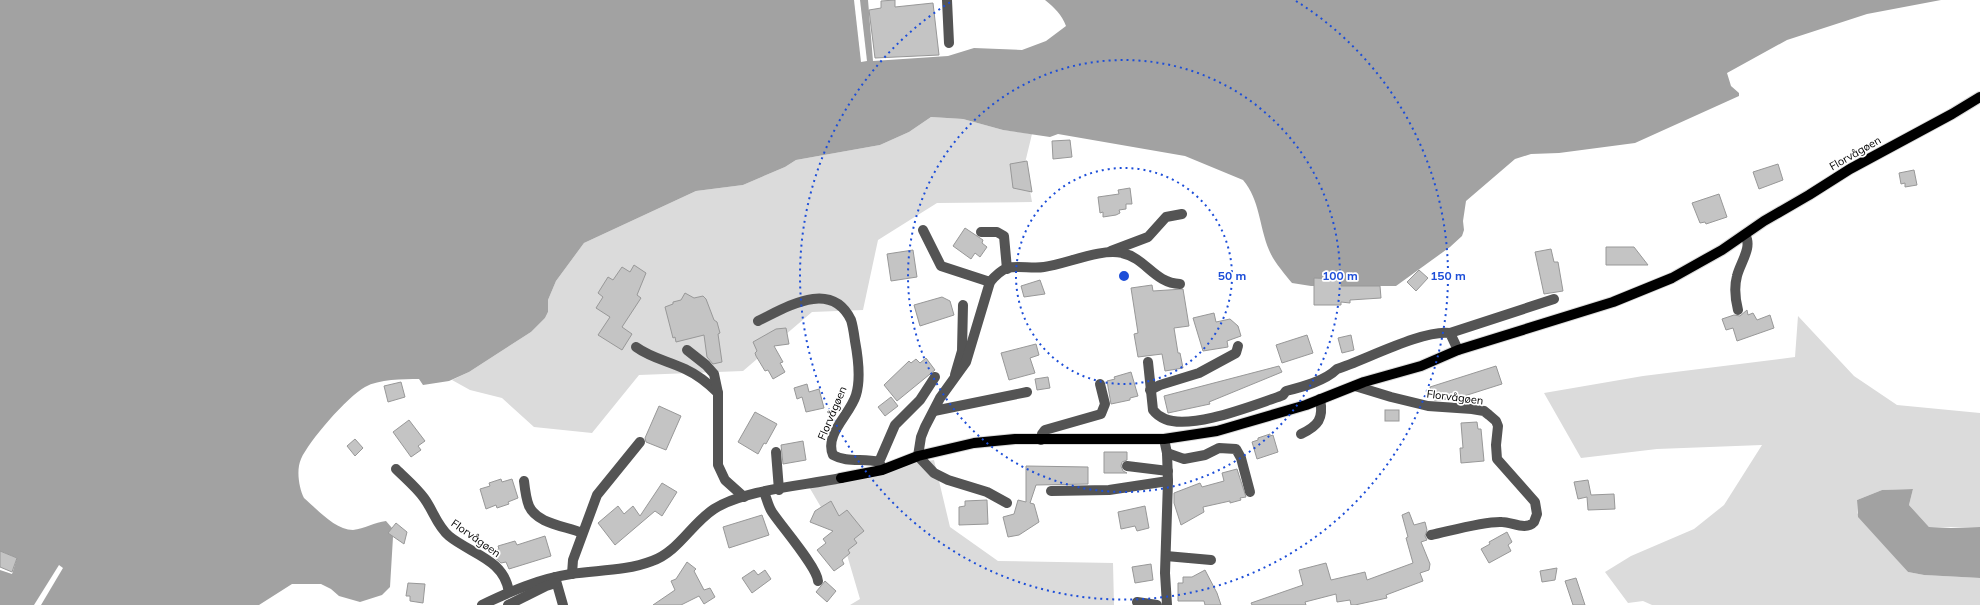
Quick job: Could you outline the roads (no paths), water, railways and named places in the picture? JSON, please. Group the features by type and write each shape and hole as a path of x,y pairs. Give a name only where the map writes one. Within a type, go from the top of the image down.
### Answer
{"main road":[{"name":"Florvågøen","path":"841,478 948,448 974,443 1015,439 1164,439 1224,429 1276,414 1355,386 1421,366 1458,350 1613,302 1646,290 1703,262 1764,221 1850,169 1980,97"}],"street":[{"path":"947,0 949,43"},
{"path":"1007,503 987,492 948,480 934,473 918,456 921,437 940,398 954,381 966,362 990,282 999,272 1007,268 1043,267 1107,252 1148,237 1166,217 1182,214"},
{"path":"922,230 941,266 990,282"},
{"path":"981,232 997,232 1004,236 1007,268"},
{"path":"1738,310 1735,286 1737,275 1747,252 1747,238 1745,235"},
{"path":"1107,252 1129,255 1143,263 1160,279 1171,284 1180,284"},
{"name":"Florvågøen","path":"758,321 789,306 818,298 837,302 844,310 851,321 856,346 858,374 854,400 831,442 830,448 833,455 840,459 866,459 881,466"},
{"path":"1148,362 1153,410 1165,419 1185,422 1217,417 1278,397 1283,395 1286,391 1330,375 1337,369 1422,337 1439,333 1450,333 1554,299"},
{"path":"954,381 962,351 963,305"},
{"path":"1450,333 1458,350"},
{"path":"1150,390 1160,385 1199,373 1236,353 1238,346"},
{"path":"636,348 648,355 685,368 705,380 718,393"},
{"path":"687,350 706,365 714,374 718,393 718,465 725,480 744,497"},
{"path":"881,466 895,426 920,400 935,377"},
{"path":"1041,440 1045,430 1100,414 1105,404 1100,384"},
{"name":"Florvågøen","path":"1355,386 1428,406 1484,411 1496,421 1498,426 1496,444 1497,459 1535,502 1537,514 1534,522 1527,526 1509,522 1492,522 1431,535"},
{"path":"934,411 1027,392"},
{"path":"1301,434 1316,425 1321,417 1320,399"},
{"path":"1164,439 1167,453 1168,476 1166,556 1167,605"},
{"path":"572,574 573,560 597,495 640,442"},
{"path":"1167,453 1184,459 1205,455 1219,448 1236,449 1241,458 1250,492"},
{"path":"776,452 779,490"},
{"path":"1128,466 1168,476"},
{"name":"Florvågøen","path":"396,469 424,498 445,532 464,546 494,563 506,580 509,592"},
{"path":"1051,491 1109,490 1168,476"},
{"name":"Florvågøen","path":"508,605 556,580 572,574 623,568 661,558 673,548 700,519 730,501 764,492 841,478"},
{"path":"524,482 530,507 534,513 549,522 582,533"},
{"path":"764,492 772,512 806,559 818,577 818,581"},
{"path":"1166,556 1211,560"},
{"path":"556,580 563,605"},
{"name":"Florvågøen","path":"482,605 534,582 556,580"},
{"path":"1137,602 1157,605"}]}
